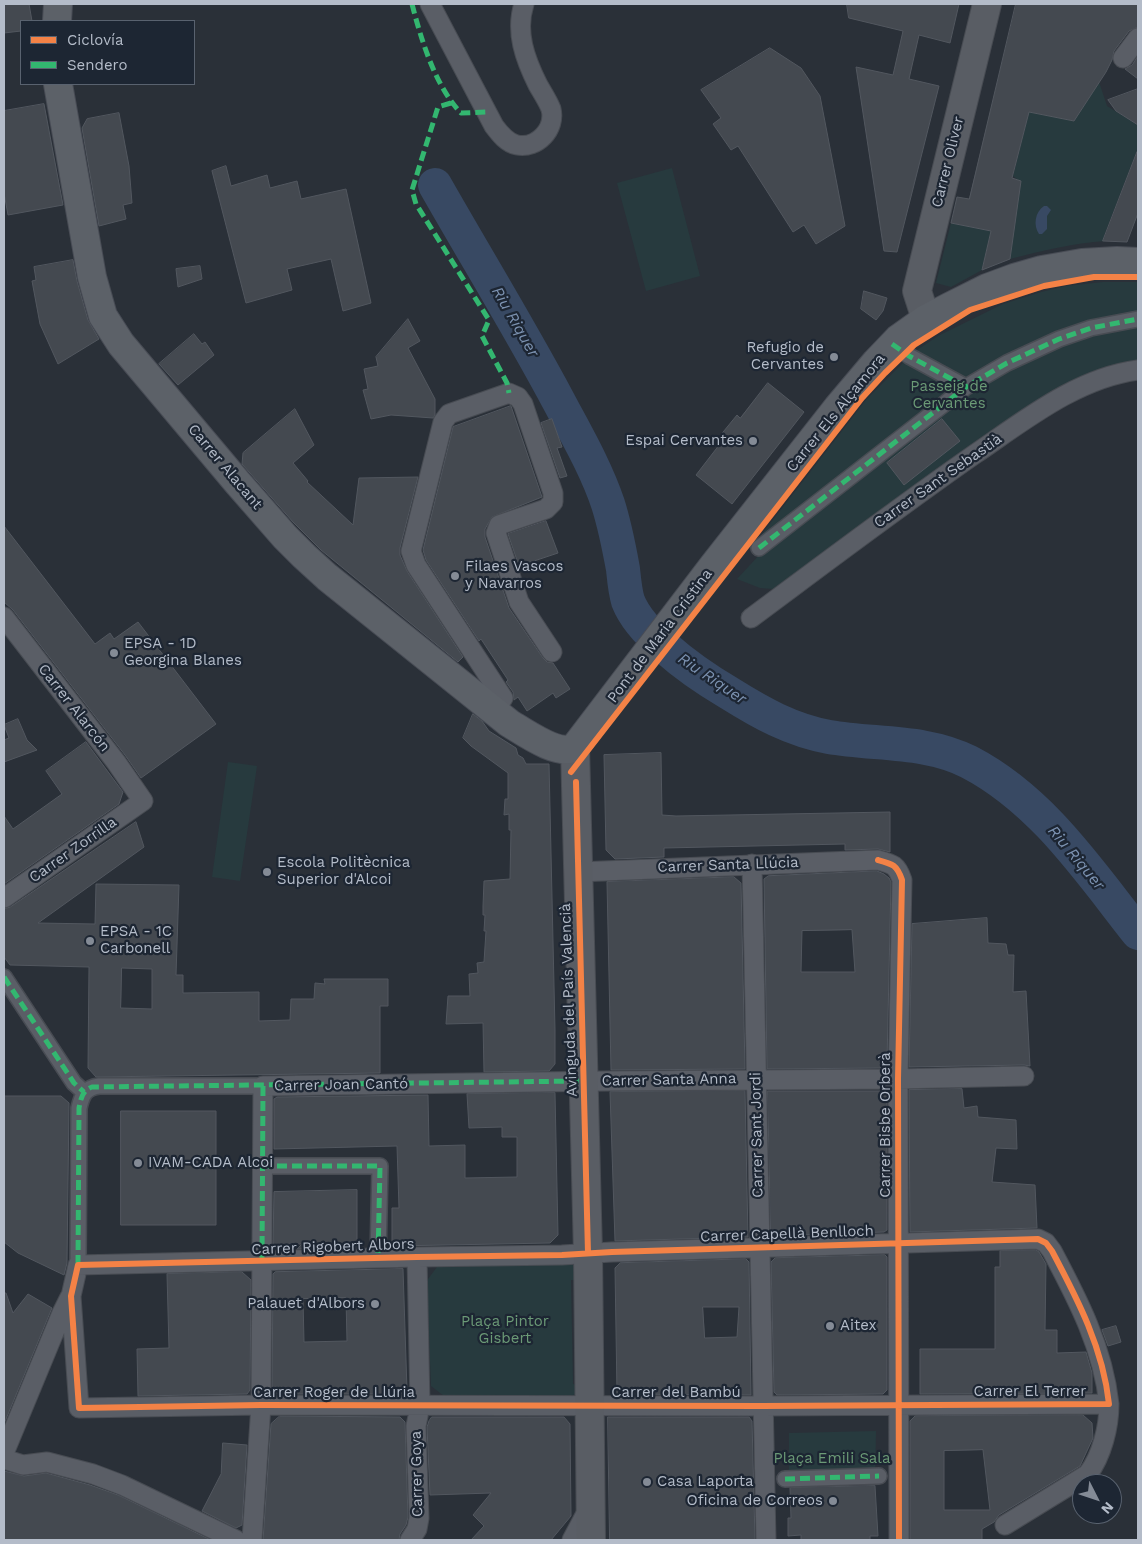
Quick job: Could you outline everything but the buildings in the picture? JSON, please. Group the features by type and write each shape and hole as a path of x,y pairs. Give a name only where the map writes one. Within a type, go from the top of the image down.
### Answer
{"main road":[{"path":"57,20 58,4"},
{"name":"Carrer Oliver","path":"926,319 917,291 987,4"},
{"name":"Carrer Alacant","path":"58,85 92,277 103,316 112,332 237,482 292,544 327,577 493,711 525,733 563,746"},
{"name":"Carrer Els Alçamora","path":"752,537 838,406 892,344 926,319 999,282 1042,270 1099,262 1138,262"},
{"name":"Pont de Maria Cristina","path":"563,746 752,537"},
{"name":"Avinguda del País Valencià","path":"563,746 576,782 588,1254 591,1540"}],"street":[{"path":"430,4 494,126 502,136 518,145 536,142 542,137 551,124 552,115 551,108 532,72 523,46 520,21 524,4"},
{"path":"1123,58 1138,38"},
{"path":"752,537 966,387 1007,363 1059,339 1091,328 1138,319"},
{"path":"892,344 909,356 966,387"},
{"name":"Carrer Sant Sebastià","path":"752,618 910,499 1034,414 1091,383 1114,375 1138,370"},
{"path":"493,711 503,698 416,565 411,551 443,422 449,414 509,393 518,397 523,404 553,494 553,502 546,509 499,525 496,533 519,602 552,652"},
{"name":"Carrer Alarcón","path":"4,617 116,762 142,801"},
{"name":"Carrer Zorrilla","path":"4,898 142,801"},
{"name":"Carrer Santa Llúcia","path":"578,872 878,860"},
{"name":"Carrer Bisbe Orberà","path":"878,860 891,863 898,869 902,880 898,1079 898,1404"},
{"name":"Carrer Sant Jordi","path":"752,864 762,1406"},
{"path":"4,977 74,1083 84,1092 79,1108 78,1265 71,1296 62,1313 4,1453"},
{"name":"Carrer Santa Anna","path":"584,1081 898,1079 1024,1076"},
{"name":"Carrer Joan Cantó","path":"84,1092 87,1089 99,1086 263,1086 584,1081"},
{"path":"252,1540 262,1405 263,1086"},
{"path":"262,1166 380,1166 378,1258"},
{"name":"Carrer Capellà Benlloch","path":"588,1254 1031,1239 1038,1239 1046,1244"},
{"name":"Carrer El Terrer","path":"898,1404 1109,1404 1104,1371 1096,1345 1056,1258 1046,1244"},
{"name":"Carrer Rigobert Albors","path":"78,1265 588,1254"},
{"path":"417,1257 420,1406"},
{"name":"Carrer Roger de Llúria","path":"71,1296 79,1408 262,1405 590,1406"},
{"path":"766,1540 762,1406 898,1404 899,1540"},
{"path":"1005,1525 1088,1474 1103,1441 1109,1417 1109,1404"},
{"name":"Carrer Goya","path":"410,1540 417,1529 419,1518 416,1426 420,1406"},
{"name":"Carrer del Bambú","path":"590,1406 762,1406"},
{"path":"4,1459 23,1465 47,1462 93,1474 122,1485 236,1540"},
{"path":"785,1478 879,1476"},
{"name":"Avinguda del País Valencià","path":"572,1540 590,1506"}],"green space":[{"path":"1099,82 1107,106 1138,125 1138,148 1104,236 1106,241 1070,245 1010,259 1018,180 1013,176 1029,112 1074,121"},
{"path":"672,168 700,276 646,291 617,183"},
{"path":"951,223 991,230 982,270 951,287 936,283"},
{"name":"Passeig de Cervantes","path":"1103,282 1138,282 1138,361 1113,366 921,482 773,589 760,588 737,579 762,552 755,543 866,400 914,352 938,336 1003,304 1066,286"},
{"path":"228,762 257,766 240,881 212,877"},
{"name":"Plaça Pintor Gisbert","path":"569,1262 575,1266 576,1280 571,1280 573,1384 579,1385 576,1393 571,1396 444,1396 431,1386 427,1283 437,1267"},
{"name":"Plaça Emili Sala","path":"876,1431 875,1484 789,1485 789,1433"}],"water":[{"path":"1044,206 1051,210 1047,216 1047,229 1042,234 1039,234 1036,227 1036,219"}],"waterway":[{"name":"Riu Riquer","path":"435,185 528,346 592,464 613,520 628,601 639,621 650,633 704,678 753,707 789,725 829,737 900,744 935,750 969,762 995,778 1042,816 1082,862 1138,933"}],"marked path":[{"path":"412,4 430,62 452,102 461,113 487,112"},
{"path":"451,103 438,107 412,190 416,204 489,320 482,336 507,383 509,393"},
{"path":"759,548 966,387 1007,363 1059,339 1091,328 1138,319"},
{"path":"892,344 909,356 966,387"},
{"path":"4,977 74,1083 84,1092"},
{"path":"78,1265 79,1108 84,1093 92,1087 584,1081"},
{"path":"262,1261 263,1086"},
{"path":"262,1166 380,1166 378,1258"},
{"path":"785,1479 879,1476"}],"cycle path":[{"path":"571,772 862,398 914,345 970,310 1044,286 1094,277 1138,277"},
{"path":"576,782 588,1253"},
{"path":"878,860 894,866 902,880 898,1079 899,1540"},
{"path":"1038,1239 1046,1243 1052,1251 1080,1306 1101,1363 1109,1404 762,1406 261,1405 79,1408 71,1296 78,1265 562,1255 1038,1239"}],"place":[{"name":"Refugio de Cervantes","path":"834,357"},
{"name":"Espai Cervantes","path":"753,441"},
{"name":"Filaes Vascos y Navarros","path":"455,576"},
{"name":"EPSA - 1D Georgina Blanes","path":"114,653"},
{"name":"Escola Politècnica Superior d'Alcoi","path":"267,872"},
{"name":"EPSA - 1C Carbonell","path":"90,941"},
{"name":"IVAM-CADA Alcoi","path":"138,1163"},
{"name":"Palauet d'Albors","path":"375,1304"},
{"name":"Aitex","path":"830,1326"},
{"name":"Casa Laporta","path":"647,1482"},
{"name":"Oficina de Correos","path":"833,1501"}]}
